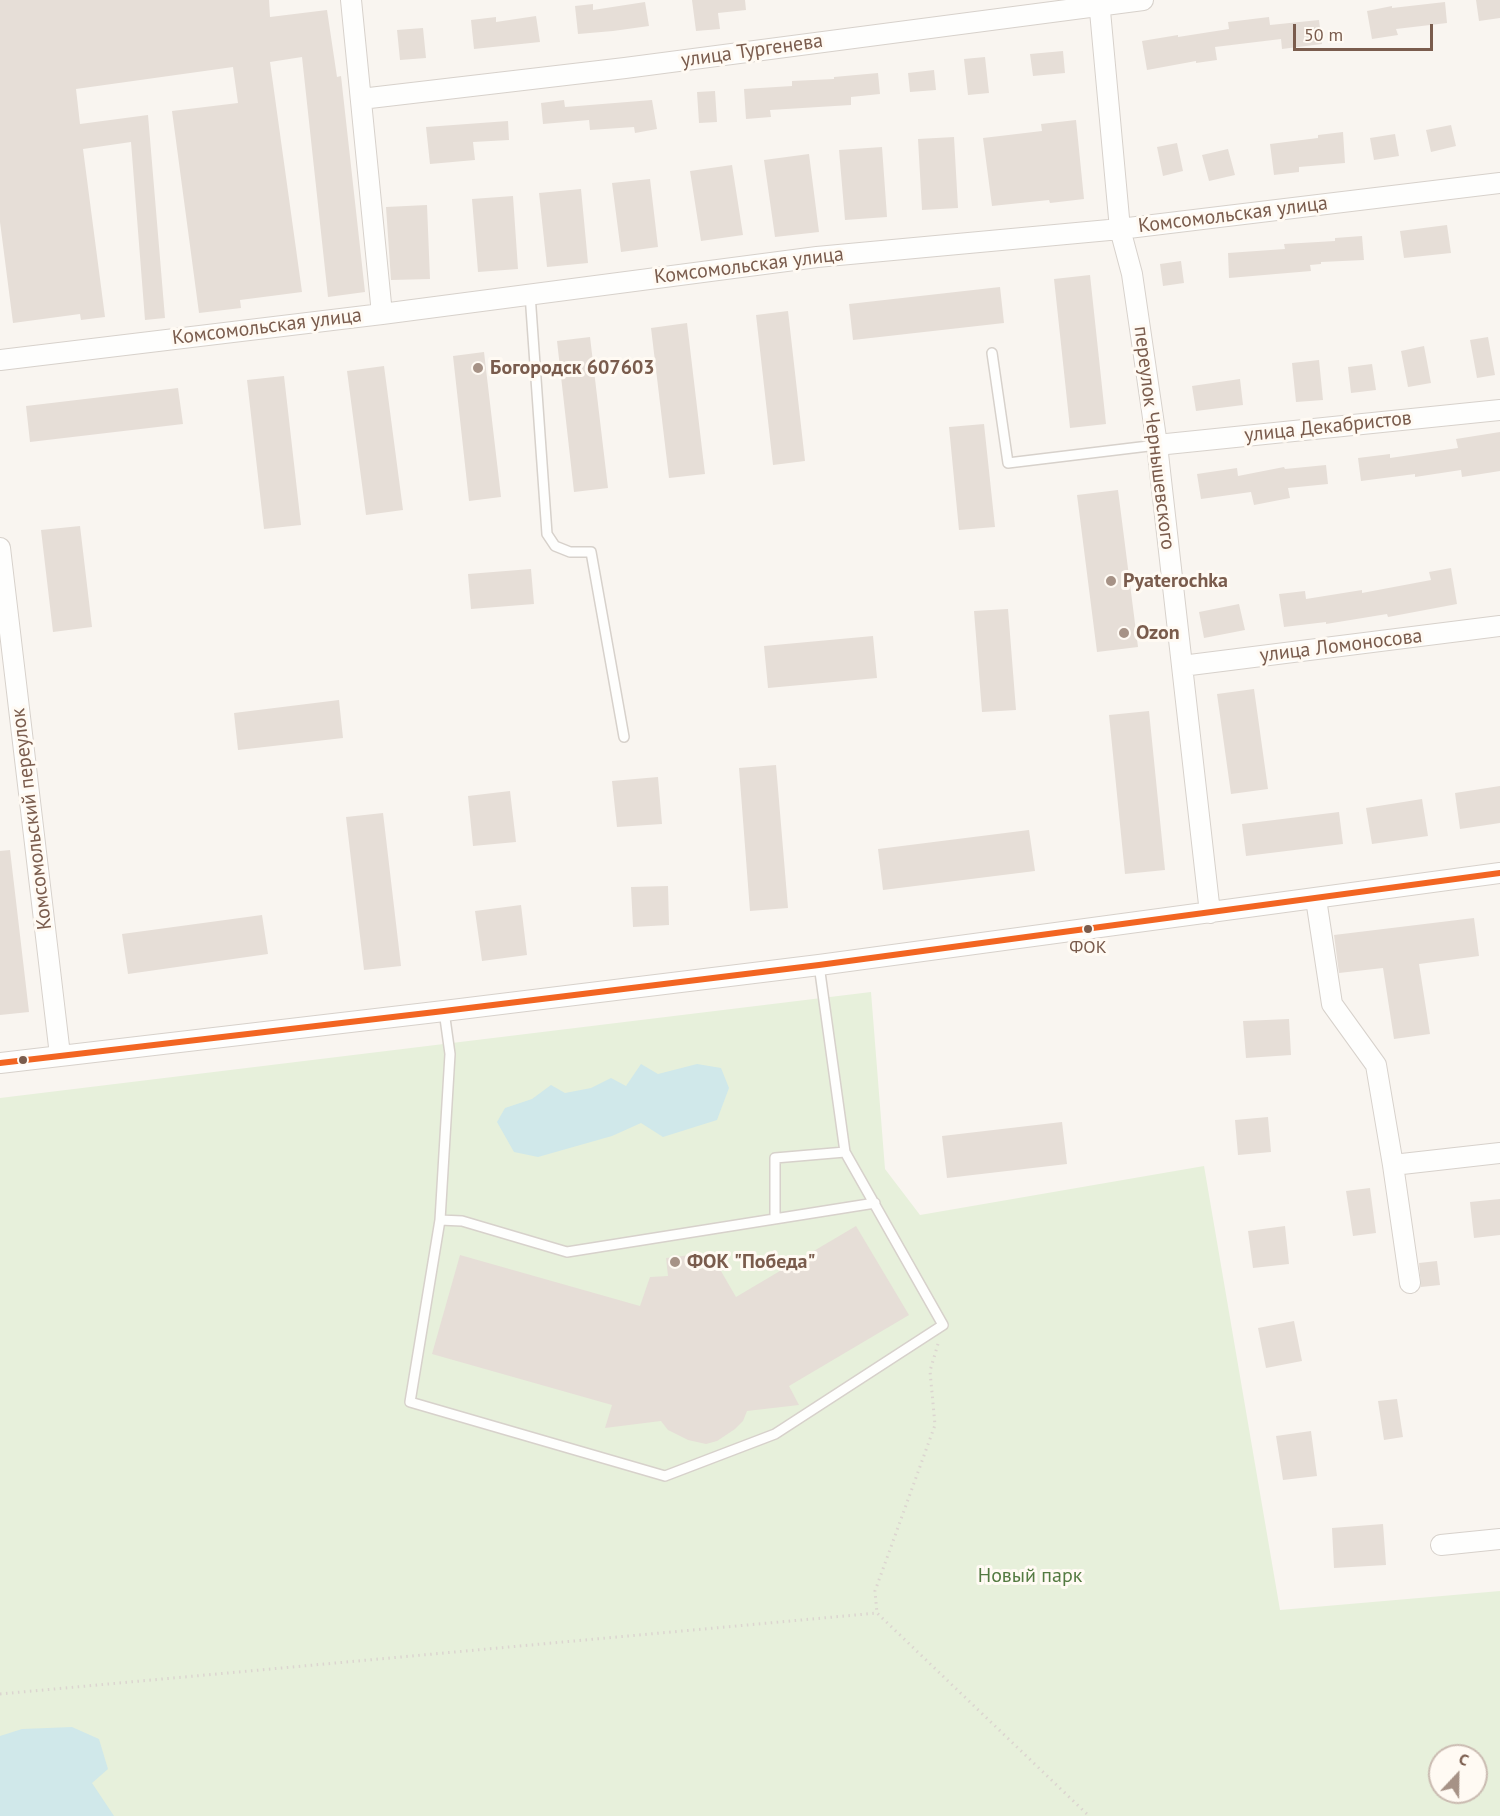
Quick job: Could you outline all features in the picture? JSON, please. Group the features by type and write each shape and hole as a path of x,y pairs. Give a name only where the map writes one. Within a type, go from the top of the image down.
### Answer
{"street":[{"path":"351,0 382,314"},
{"name":"улица Тургенева","path":"361,99 625,68 1100,2 1143,0"},
{"name":"переулок Чернышевского","path":"1100,2 1120,229 1132,274 1157,445 1210,913"},
{"name":"Комсомольская улица","path":"0,360 382,314 817,257 1120,229 1500,183"},
{"name":"улица Декабристов","path":"1157,445 1500,410"},
{"name":"Комсомольский переулок","path":"0,548 60,1055"},
{"name":"улица Ломоносова","path":"1182,666 1500,626"},
{"path":"0,1063 819,965 1500,873"},
{"path":"1316,899 1332,1004 1376,1065 1410,1283"},
{"path":"1393,1165 1500,1153"},
{"path":"1441,1545 1500,1539"}],"lane":[{"path":"531,294 547,534 555,546 570,552 591,552 624,737"},
{"path":"992,354 1008,463 1157,445"},
{"path":"444,1011 450,1054 440,1220 410,1402 665,1476 775,1434 943,1324 845,1152 819,965"},
{"path":"776,1219 774,1158 845,1152"},
{"path":"440,1220 462,1221 567,1251 875,1203"}],"path":[{"path":"943,1324 930,1371 935,1425 875,1591 877,1613 1089,1816"},
{"path":"0,1694 877,1613"}],"green space":[{"name":"Новый парк","path":"871,992 885,1169 920,1215 1204,1166 1280,1610 1500,1591 1500,1816 0,1816 0,1098"}],"water":[{"path":"641,1064 658,1074 697,1064 721,1068 729,1088 717,1120 663,1137 641,1123 612,1136 538,1157 514,1152 497,1122 505,1108 532,1099 551,1085 565,1093 591,1088 611,1078 626,1086"},
{"path":"72,1727 99,1739 108,1769 92,1783 114,1816 0,1816 0,1736 22,1729"}],"building":[{"path":"0,0 269,0 270,17 327,10 337,77 341,76 365,292 328,297 302,57 270,62 302,292 240,300 241,308 199,313 172,111 238,103 233,67 76,89 80,124 148,115 165,318 145,320 131,142 83,149 105,317 81,320 80,314 13,323 0,222"},
{"path":"692,0 745,0 746,10 718,13 720,29 696,31"},
{"path":"1476,0 1500,0 1500,18 1479,21"},
{"path":"645,2 649,26 578,34 575,6 593,4 593,10"},
{"path":"1445,2 1447,23 1396,29 1398,35 1372,39 1367,11 1392,6 1392,8"},
{"path":"536,16 540,42 474,49 471,20 496,17 496,22"},
{"path":"1269,17 1270,25 1319,20 1322,44 1282,49 1281,39 1215,47 1217,60 1196,63 1196,61 1147,70 1142,41 1229,29 1228,22"},
{"path":"423,28 426,58 400,60 397,30"},
{"path":"1063,51 1065,73 1033,76 1030,54"},
{"path":"985,57 989,93 968,95 964,59"},
{"path":"934,70 936,90 910,92 908,73"},
{"path":"878,73 880,94 851,97 851,105 770,110 771,117 746,119 744,89 792,86 792,81 834,79 834,77"},
{"path":"715,91 717,122 699,123 697,92"},
{"path":"564,100 565,107 652,100 657,129 635,133 634,127 590,130 589,120 543,124 541,103"},
{"path":"1076,120 1084,199 992,206 983,138 1042,131 1041,124"},
{"path":"508,121 509,140 473,142 475,160 430,164 426,127"},
{"path":"1451,125 1456,146 1431,152 1426,130"},
{"path":"1343,132 1345,163 1299,167 1299,172 1274,175 1270,144 1318,138 1318,135"},
{"path":"1395,134 1399,156 1374,160 1370,138"},
{"path":"954,137 958,208 922,210 918,139"},
{"path":"1177,143 1183,171 1163,176 1157,147"},
{"path":"882,147 887,217 845,220 839,150"},
{"path":"1228,149 1235,175 1209,181 1202,155"},
{"path":"809,154 819,232 775,237 764,160"},
{"path":"732,165 743,235 701,241 690,171"},
{"path":"650,179 658,247 621,252 612,183"},
{"path":"581,189 588,263 547,267 539,193"},
{"path":"513,196 518,269 478,272 472,199"},
{"path":"427,205 430,279 391,280 386,207"},
{"path":"1447,225 1451,253 1404,258 1400,231"},
{"path":"1362,236 1364,260 1321,262 1321,264 1310,265 1311,271 1229,278 1228,253 1285,249 1284,244 1335,241 1335,238"},
{"path":"1181,261 1184,283 1163,286 1160,264"},
{"path":"1090,275 1106,424 1070,428 1054,279"},
{"path":"1000,287 1004,323 853,340 849,304"},
{"path":"788,311 805,461 773,465 756,315"},
{"path":"687,323 705,474 669,478 651,328"},
{"path":"590,337 608,488 574,492 557,341"},
{"path":"1488,337 1495,375 1477,378 1470,340"},
{"path":"1424,346 1431,383 1408,387 1401,351"},
{"path":"484,352 501,497 469,501 453,356"},
{"path":"1319,360 1323,400 1296,402 1292,363"},
{"path":"1372,364 1376,390 1351,393 1348,367"},
{"path":"384,366 403,510 366,515 347,371"},
{"path":"284,376 301,525 264,529 247,380"},
{"path":"1240,379 1243,405 1196,411 1192,386"},
{"path":"178,388 183,424 30,442 26,406"},
{"path":"984,424 995,527 959,530 949,427"},
{"path":"1500,432 1500,471 1462,477 1461,470 1415,477 1415,474 1361,481 1358,458 1390,454 1390,458 1458,448 1456,439"},
{"path":"1326,465 1328,484 1288,488 1290,498 1254,505 1251,492 1201,499 1197,474 1237,468 1238,476 1284,467 1285,469"},
{"path":"1118,490 1138,647 1097,652 1077,495"},
{"path":"80,526 92,627 53,632 41,530"},
{"path":"1451,568 1457,604 1388,617 1387,614 1326,624 1326,622 1284,627 1279,594 1305,591 1306,599 1362,590 1362,593 1431,580 1429,572"},
{"path":"531,569 534,604 471,609 468,574"},
{"path":"1239,604 1245,630 1204,638 1199,612"},
{"path":"1008,609 1016,710 982,712 974,611"},
{"path":"873,636 877,678 768,688 764,646"},
{"path":"1254,689 1268,789 1231,794 1217,694"},
{"path":"339,700 343,738 238,750 234,713"},
{"path":"1149,711 1165,870 1125,874 1109,715"},
{"path":"776,765 788,908 750,911 739,768"},
{"path":"658,777 662,824 617,827 612,781"},
{"path":"1500,786 1500,823 1460,829 1455,793"},
{"path":"510,791 516,842 473,846 468,796"},
{"path":"1422,799 1428,836 1372,844 1366,808"},
{"path":"1339,812 1343,844 1246,856 1242,824"},
{"path":"383,813 401,966 364,970 346,817"},
{"path":"1029,830 1035,871 883,890 878,849"},
{"path":"10,850 29,1012 0,1015 0,851"},
{"path":"668,886 669,925 633,927 631,887"},
{"path":"521,905 527,955 482,961 475,911"},
{"path":"262,915 268,954 128,974 122,934"},
{"path":"1474,918 1479,956 1419,964 1430,1034 1394,1039 1383,968 1339,973 1334,935"},
{"path":"1289,1019 1291,1055 1246,1058 1243,1021"},
{"path":"1268,1117 1271,1152 1238,1155 1235,1120"},
{"path":"1062,1122 1067,1164 947,1178 942,1136"},
{"path":"1370,1188 1376,1233 1353,1236 1346,1191"},
{"path":"1500,1199 1500,1235 1474,1238 1470,1202"},
{"path":"856,1226 909,1315 789,1386 799,1405 747,1411 743,1421 735,1429 717,1441 706,1444 688,1440 668,1430 661,1421 605,1428 612,1405 432,1354 460,1255 640,1306 650,1277 668,1276 666,1258 699,1254 700,1269 718,1266 736,1297"},
{"path":"1285,1226 1289,1264 1253,1268 1248,1231"},
{"path":"1437,1261 1440,1285 1421,1287 1419,1263"},
{"path":"1294,1321 1302,1361 1266,1368 1258,1328"},
{"path":"1397,1399 1403,1437 1384,1440 1378,1401"},
{"path":"1311,1431 1317,1476 1283,1480 1276,1436"},
{"path":"1383,1524 1386,1565 1334,1568 1332,1528"}],"transit line":[{"path":"0,1063 819,965 1500,873"}],"place":[{"name":"Богородск 607603","path":"478,368"},
{"name":"Pyaterochka","path":"1111,581"},
{"name":"Ozon","path":"1124,633"},
{"name":"ФОК","path":"1088,929"},
{"name":"ФОК \"Победа\"","path":"675,1262"}]}
